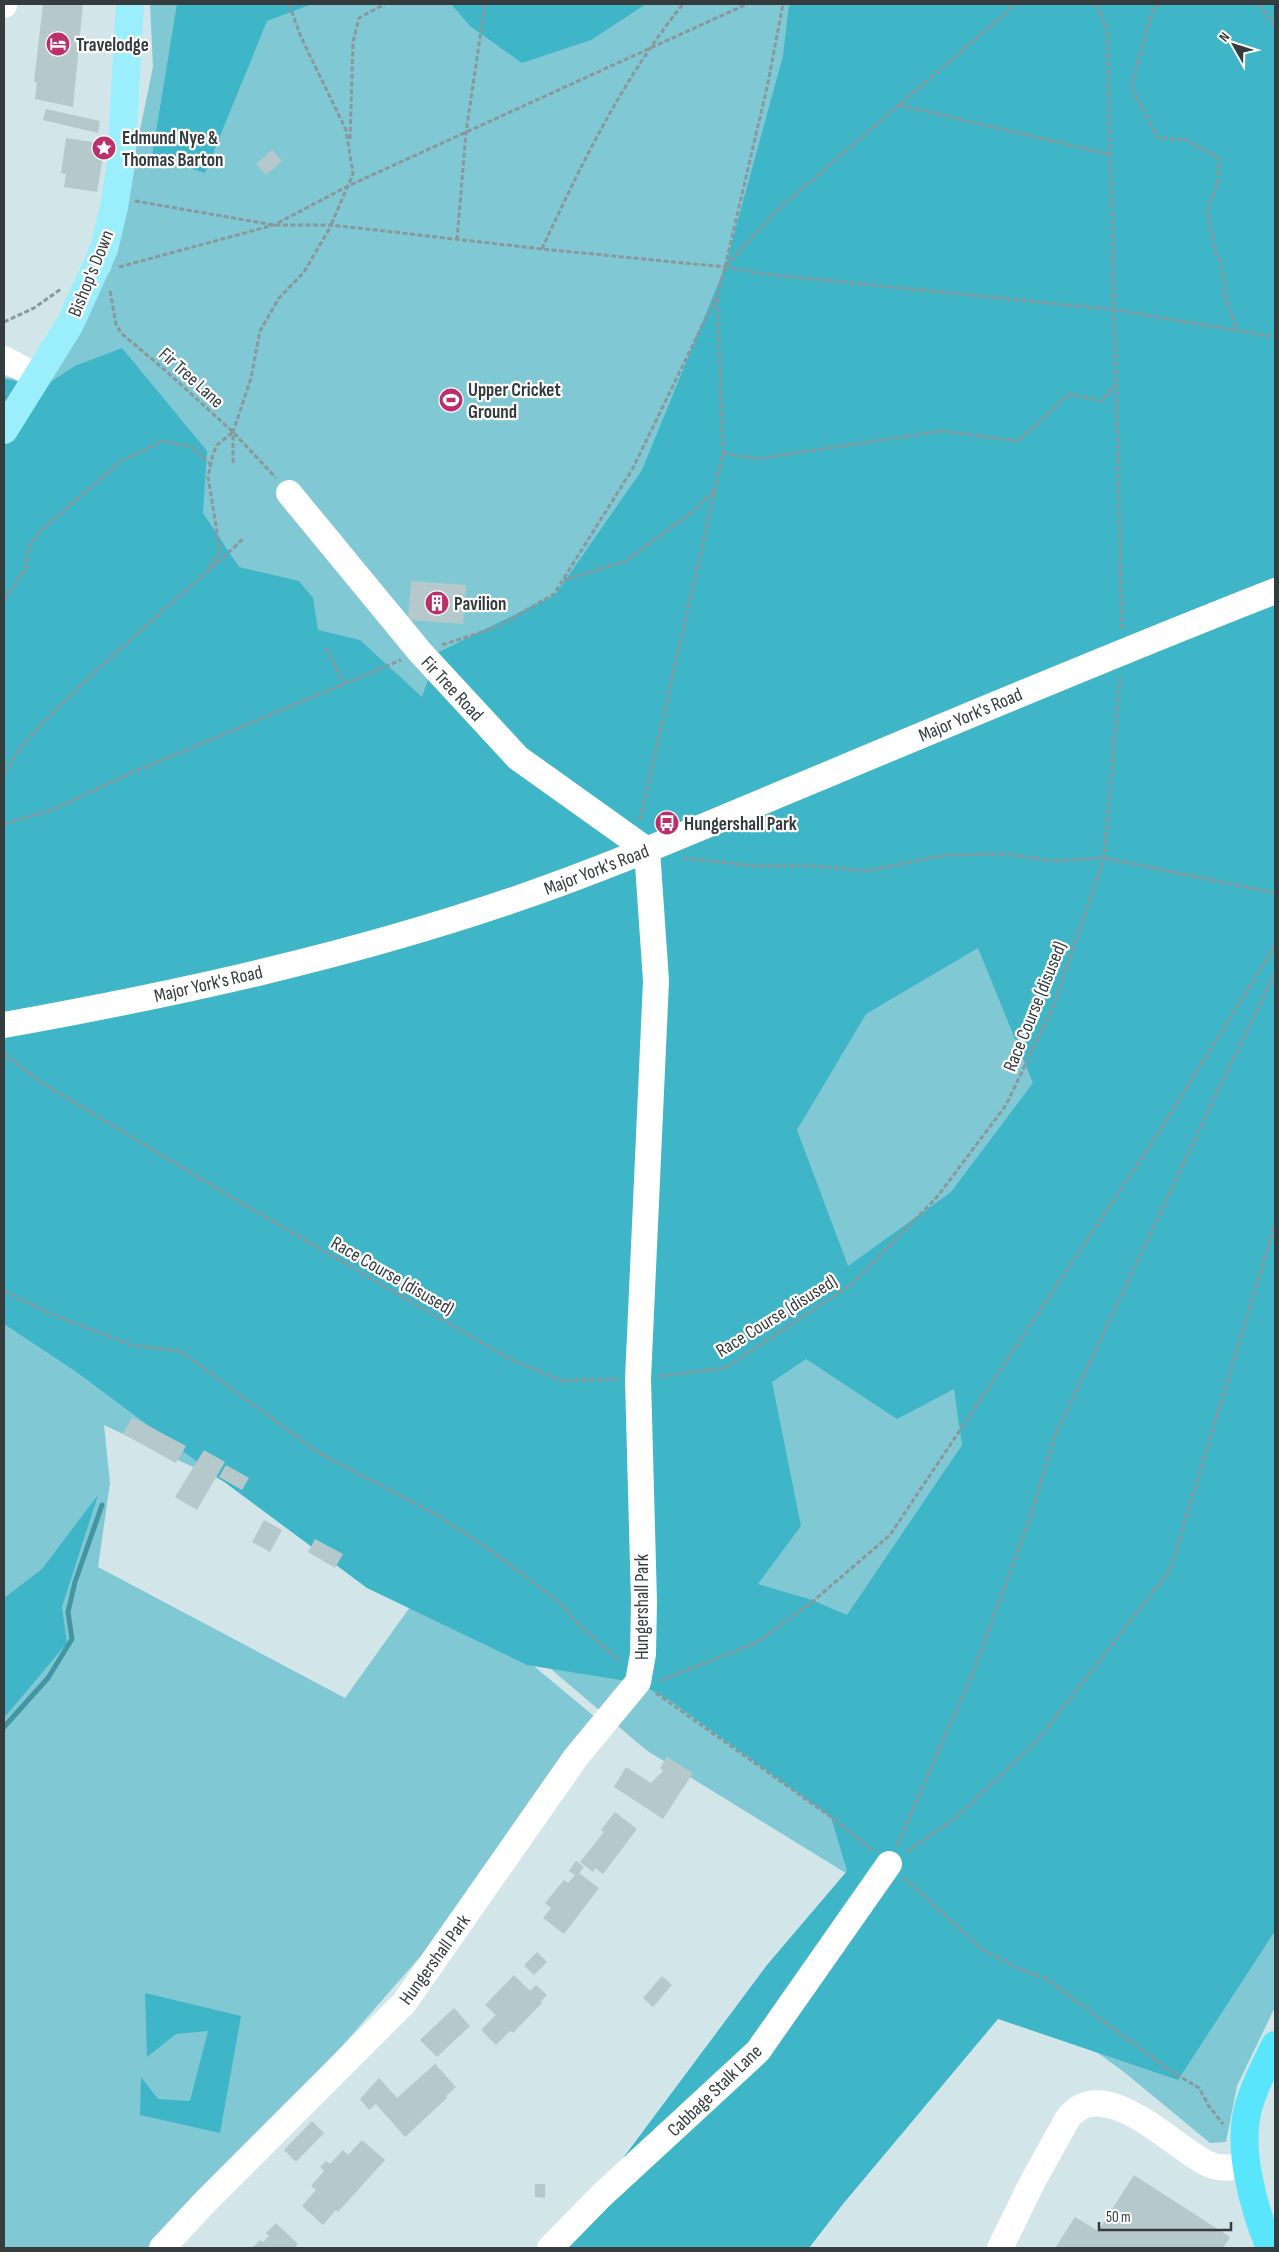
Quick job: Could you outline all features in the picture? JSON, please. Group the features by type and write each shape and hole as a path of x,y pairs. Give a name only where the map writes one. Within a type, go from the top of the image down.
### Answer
{"highway":[{"path":"1270,2248 1258,2212 1246,2158 1248,2106 1275,2045"}],"main road":[{"name":"Bishop's Down","path":"4,430 70,324 104,249 114,207 121,164 130,6"}],"street":[{"path":"4,360 38,377"},
{"name":"Fir Tree Road","path":"289,494 420,652 518,758 646,850"},
{"name":"Major York's Road","path":"4,1024 118,1005 389,940 518,898 646,850 1122,650 1275,592"},
{"name":"Hungershall Park","path":"162,2248 206,2201 404,2003 573,1762 638,1682 643,1654 644,1602 638,1379 656,981 646,850"},
{"name":"Cabbage Stalk Lane","path":"550,2248 601,2196 758,2051 889,1864"},
{"path":"1000,2248 1033,2181 1068,2118 1075,2110 1086,2104 1101,2103 1130,2113 1208,2164 1223,2168 1246,2158"}],"path":[{"path":"290,4 301,37 346,130 350,143"},
{"path":"232,463 233,432 251,378 260,330 279,298 304,272 331,225 353,174 350,143 353,42 359,18 385,4"},
{"path":"457,240 466,132 485,4"},
{"path":"542,250 597,137 648,48 683,4"},
{"path":"104,249 116,252 113,268 274,225 348,186 747,4"},
{"path":"4,824 54,809 131,773 420,652 497,627 554,594 633,468 717,295 768,83 784,4"},
{"path":"724,267 775,212 1016,4"},
{"name":"Race Course (disused)","path":"4,1054 50,1088 226,1194 508,1358 562,1381 638,1379 725,1368 852,1284 937,1197 1006,1105 1052,1007 1104,858 1122,650 1116,310 1107,28 1096,4"},
{"path":"1159,4 1151,14 1131,87 1158,138 1186,140 1220,158 1218,183 1207,209 1214,248 1222,267 1225,296 1237,330"},
{"path":"1258,4 1275,25"},
{"path":"898,105 1112,156"},
{"path":"125,200 274,225 331,225 542,250 724,267 763,274 1116,310 1275,337"},
{"path":"4,322 34,308 61,289 67,281"},
{"name":"Fir Tree Lane","path":"109,285 116,324 121,333 233,432 289,494"},
{"path":"646,850 640,820 723,453 717,295"},
{"path":"723,453 755,459 942,431 1018,441 1069,394 1101,401 1117,383"},
{"path":"209,570 220,550 208,477 213,454 217,446 233,432"},
{"path":"4,600 26,568 28,548 39,532 121,461 162,441 192,447 210,465"},
{"path":"563,580 626,561 691,513 714,490"},
{"path":"4,773 19,750 123,644 243,539"},
{"path":"326,648 344,684"},
{"path":"678,858 754,866 815,866 868,871 946,855 1008,854 1051,861 1104,858 1275,893"},
{"path":"638,1682 660,1681 756,1643 811,1602 890,1535 1158,1135 1275,946"},
{"path":"889,1864 975,1666 1032,1512 1054,1438 1275,973"},
{"path":"889,1864 958,1816 1037,1741 1170,1570 1275,1224"},
{"path":"4,1291 51,1314 131,1345 180,1351 319,1453 438,1516 494,1553 560,1603 578,1624 616,1657 638,1682 672,1702 823,1811 889,1864 983,1950 1015,1967 1048,1980 1172,2072 1199,2088 1209,2106 1246,2158"}],"shaded area":[{"path":"150,4 1275,4 1275,2007 1237,2086 1226,2142 1210,2143 1124,2072 875,1891 646,1750 465,1596 432,1581 595,1717 454,1918 342,2046 150,2248 4,2248 4,377 44,383 111,269 153,67","holes":["104,1425 430,1579 345,1698 98,1567 110,1483"]},
{"path":"177,4 312,4 267,21 205,173 152,156"},
{"path":"451,4 646,4 591,40 522,63 470,26"},
{"path":"789,4 1275,4 1275,1931 1178,2080 998,2019 843,2204 809,2248 556,2248 767,1965 847,1871 831,1817 672,1702 639,1683 527,1665 367,1588 75,1371 4,1324 4,379 44,386 75,366 122,348 207,451 203,513 239,567 299,581 313,598 318,630 360,640 422,697 437,653 555,595 642,470 725,267 783,56","holes":["978,948 1033,1083 951,1192 848,1266 797,1130 866,1014","806,1359 897,1419 954,1389 962,1445 847,1615 812,1600 758,1584 801,1526 772,1382"]},
{"path":"98,1495 62,1607 67,1643 4,1718 4,1598 42,1569"},
{"path":"145,1993 241,2016 220,2133 140,2115 141,2077 158,2099 190,2101 208,2031 176,2034 147,2057"}],"building":[{"path":"43,4 83,4 73,107 35,99 37,82 34,82"},
{"path":"46,109 100,121 98,133 43,120"},
{"path":"66,138 105,144 97,192 64,187 66,174 61,173"},
{"path":"272,150 282,161 266,175 256,164"},
{"name":"Pavilion","path":"411,581 466,585 463,624 408,620"},
{"path":"132,1417 186,1446 176,1463 123,1434"},
{"path":"204,1450 225,1462 197,1510 175,1497"},
{"path":"226,1465 249,1478 242,1490 219,1477"},
{"path":"264,1520 282,1530 270,1552 252,1542"},
{"path":"315,1539 343,1554 335,1568 308,1552"},
{"path":"667,1757 693,1773 663,1819 614,1787 626,1767 651,1783 663,1771 660,1768"},
{"path":"615,1812 637,1829 603,1874 595,1868 593,1872 580,1862 604,1832 601,1830"},
{"path":"576,1861 584,1867 579,1873 599,1888 564,1934 543,1918 551,1908 545,1903 564,1880 568,1883 575,1875 569,1871"},
{"path":"537,1952 547,1962 534,1975 524,1965"},
{"path":"514,1975 530,1991 536,1985 547,1995 541,2001 542,2003 513,2033 510,2031 496,2045 481,2030 496,2015 485,2005"},
{"path":"662,1976 672,1985 653,2007 643,1998"},
{"path":"454,2008 470,2026 437,2057 420,2040"},
{"path":"435,2064 456,2087 446,2096 447,2098 405,2137 376,2104 369,2110 360,2099 379,2078 397,2098"},
{"path":"312,2121 324,2133 296,2162 284,2150"},
{"path":"362,2140 385,2160 338,2212 336,2210 323,2225 302,2206 316,2190 311,2186 324,2171 320,2167 326,2161 330,2164 343,2150 348,2155"},
{"path":"1134,2175 1230,2237 1223,2248 1055,2248 1075,2217 1098,2231"},
{"path":"535,2184 545,2184 545,2198 535,2197"},
{"path":"276,2223 298,2244 294,2248 252,2248 260,2240 263,2242 269,2236 266,2233"}],"waterway":[{"path":"4,1727 48,1678 72,1639 68,1612 75,1582 102,1505"}],"place":[{"name":"Travelodge","path":"58,44"},
{"name":"Edmund Nye & Thomas Barton","path":"104,148"},
{"name":"Upper Cricket Ground","path":"451,400"},
{"name":"Pavilion","path":"437,603"},
{"name":"Hungershall Park","path":"667,823"}]}
